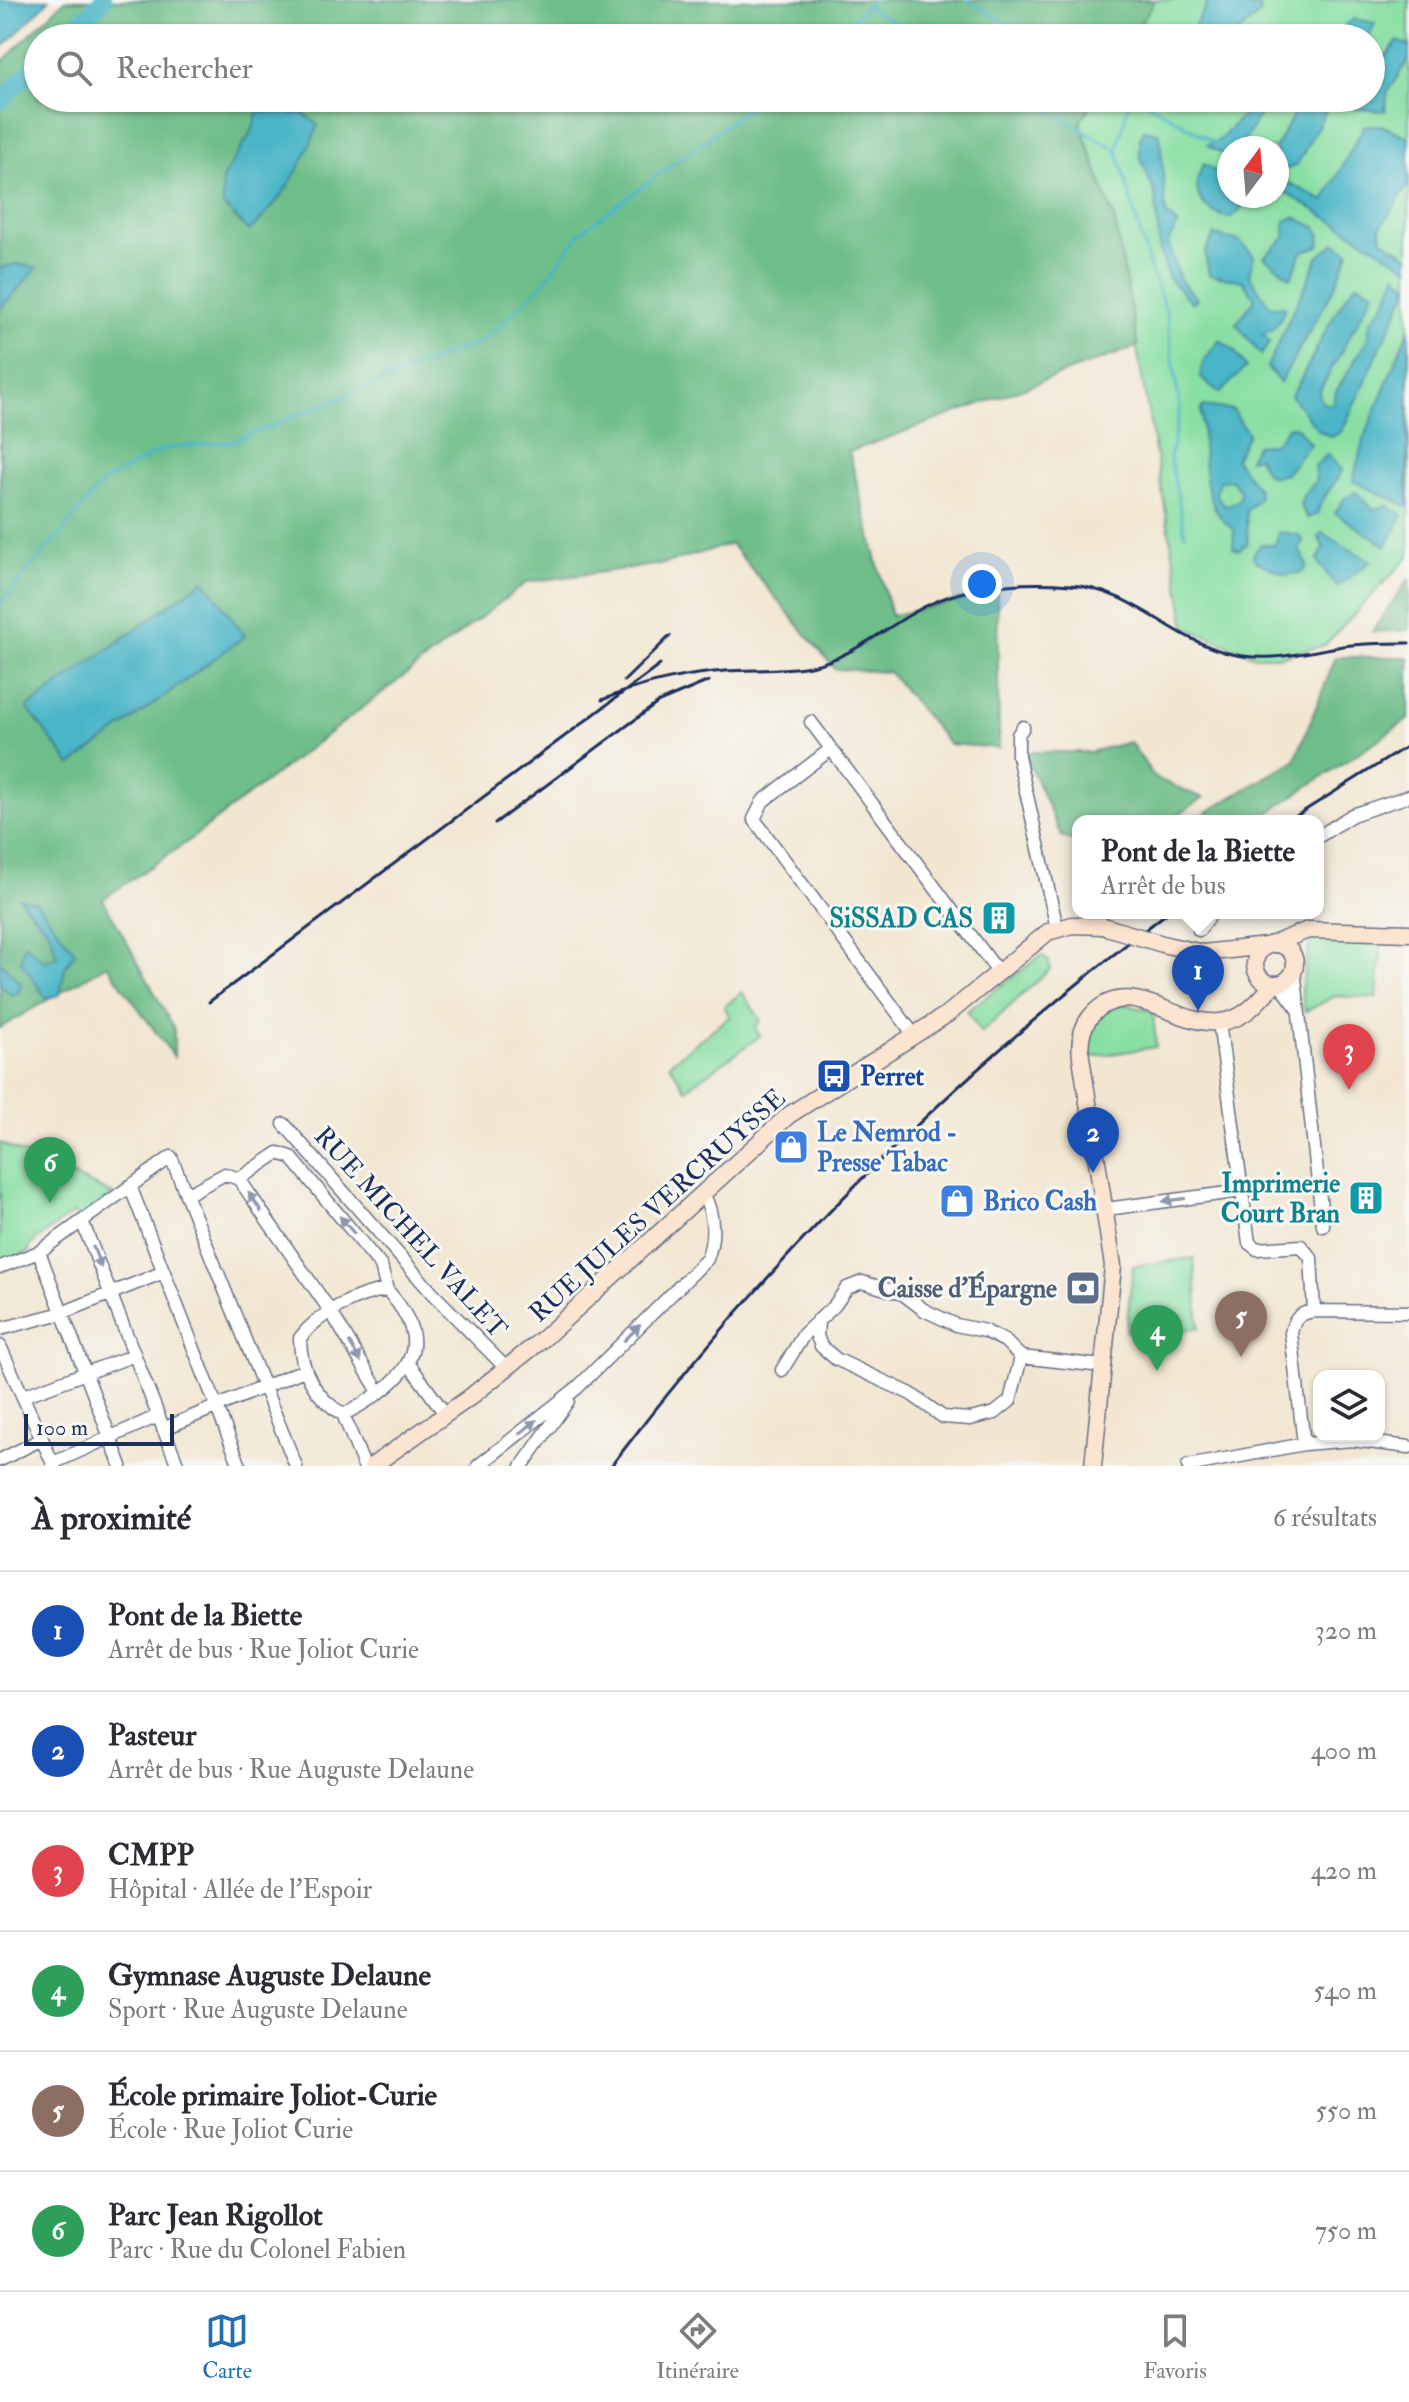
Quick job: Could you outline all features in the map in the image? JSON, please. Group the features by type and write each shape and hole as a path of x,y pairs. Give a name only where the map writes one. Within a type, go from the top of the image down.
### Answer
{"main road":[{"path":"1057,928 1082,924 1103,926 1195,952 1228,952 1270,945 1308,930 1409,933"},
{"name":"RUE JULES VERCRUYSSE","path":"373,1465 446,1415 506,1368 704,1195 789,1115 914,1035 1057,928"},
{"path":"1093,1466 1113,1266 1080,1039 1095,1012 1120,999 1138,1000 1191,1020 1219,1022 1244,1015 1256,1003 1267,978 1294,966 1305,942 1325,929"},
{"path":"1270,945 1285,947 1294,966"},
{"path":"1267,978 1256,959 1270,945"},
{"path":"1228,952 1267,978"}],"street":[{"path":"811,722 999,973"},
{"path":"1023,727 1018,735 1018,756 1057,928"},
{"path":"831,749 763,801 754,819 914,1035"},
{"path":"1324,833 1352,815 1409,796"},
{"path":"1199,930 1207,919"},
{"path":"1294,966 1296,1006 1323,1226"},
{"path":"1267,978 1296,1006"},
{"path":"1219,1022 1252,1247 1296,1245 1309,1252 1314,1311"},
{"name":"RUE MICHEL VALET","path":"284,1124 433,1294 506,1368"},
{"path":"239,1179 278,1153 291,1157 381,1266 387,1290 401,1305 413,1329 414,1344 409,1364 400,1377 343,1414"},
{"path":"0,1267 39,1252 171,1157 296,1466"},
{"path":"186,1195 225,1174 239,1179 331,1312 379,1392"},
{"path":"130,1186 240,1466"},
{"path":"1106,1209 1243,1191"},
{"path":"478,1466 577,1388 707,1259 711,1247 712,1221 704,1195"},
{"path":"82,1221 178,1466"},
{"path":"39,1252 121,1466"},
{"path":"0,1329 62,1313 164,1272"},
{"path":"782,1370 804,1334 834,1306 847,1288 862,1282 880,1284 956,1325 995,1336 1021,1357 1102,1366"},
{"path":"373,1465 343,1414 329,1406 304,1370 300,1338 312,1322 366,1295 387,1290"},
{"path":"1304,1444 1291,1333 1295,1319 1302,1313 1314,1311 1409,1312"},
{"path":"818,1320 817,1336 821,1346 836,1359 911,1394 943,1417 970,1419 995,1413 1010,1401 1021,1357"},
{"path":"0,1346 54,1465 109,1435 158,1416"},
{"path":"23,1396 135,1355"},
{"path":"409,1364 446,1415"},
{"path":"163,1429 304,1370"},
{"path":"522,1466 577,1388"},
{"path":"0,1460 42,1439"},
{"path":"1188,1466 1304,1444 1352,1440 1409,1447"}],"green space":[{"path":"65,0 1155,0 1140,24 41,24"},
{"path":"1155,0 1409,0 1409,556 1325,645 1282,656 1255,656 1186,627 1114,218 1080,123 1087,112 1385,112 1385,24 1140,24"},
{"path":"24,40 24,112 1087,112 1080,123 1114,218 1138,346 849,452 891,616 997,591 999,748 949,744 889,672 835,669 731,544 663,564 527,582 187,842 103,899 174,1028 174,1057 107,965 0,1028 0,64"},
{"path":"1409,579 1409,630 1372,632"},
{"path":"1336,657 1409,657 1409,719 1265,815 1202,815 1295,760"},
{"path":"1130,742 1155,778 1203,798 1177,815 1072,815 1072,841 1061,836 1024,752 1090,752"},
{"path":"1382,936 1377,998 1335,996 1305,1012 1301,989 1311,938"},
{"path":"1042,955 1049,961 1050,969 981,1033 967,1011"},
{"path":"742,992 761,1021 755,1028 760,1036 686,1089 669,1064 730,1016 724,1007"},
{"path":"1125,1004 1153,1012 1156,1047 1090,1057 1091,1024 1107,1008"},
{"path":"0,1143 113,1194 78,1219 73,1213 30,1245 29,1252 0,1261"},
{"path":"1194,1258 1199,1328 1137,1334 1126,1331 1133,1266"}],"water":[{"path":"0,0 49,0 24,24 0,50"},
{"path":"1210,0 1241,0 1250,8 1259,6 1261,13 1248,24 1195,24"},
{"path":"1354,19 1375,23 1375,24 1347,24"},
{"path":"1398,41 1409,46 1409,59 1388,91 1385,111 1385,57"},
{"path":"258,112 304,114 318,125 290,182 249,231 223,205 222,179 253,129"},
{"path":"1245,112 1261,112 1247,136 1224,136"},
{"path":"1295,112 1325,112 1297,165 1289,168 1289,136 1282,136"},
{"path":"1381,125 1409,137 1409,184 1380,228 1382,239 1409,256 1409,268 1289,194 1289,183 1324,201 1364,126"},
{"path":"1144,130 1160,134 1166,214 1178,225 1168,242 1180,280 1197,299 1192,303 1169,279 1160,252 1155,193 1140,157 1140,138"},
{"path":"1217,141 1217,151 1207,145"},
{"path":"1204,164 1217,172 1217,208 1241,208 1238,213 1229,218 1204,204 1197,190 1199,173"},
{"path":"1294,217 1316,227 1321,235 1319,246 1302,252 1291,278 1264,257 1285,238 1285,221"},
{"path":"1214,235 1239,241 1254,256 1249,275 1270,306 1285,307 1277,324 1262,334 1270,342 1261,355 1236,324 1255,299 1243,281 1209,275 1205,253"},
{"path":"1335,243 1349,252 1335,286 1280,383 1267,367 1319,256"},
{"path":"16,264 37,268 0,309 0,268"},
{"path":"1396,274 1409,286 1342,431 1332,437 1318,430 1291,396 1338,309 1357,283 1374,292 1319,392 1322,403 1332,405 1336,392 1367,340 1370,322 1387,299"},
{"path":"1409,328 1409,507 1353,481 1363,441"},
{"path":"1219,340 1233,349 1246,367 1220,393 1200,377 1203,362"},
{"path":"1204,406 1233,410 1248,434 1235,459 1259,490 1258,499 1246,511 1248,543 1239,550 1233,548 1234,529 1222,520 1209,492 1201,409","holes":["1232,480 1241,493 1238,501 1225,506 1216,495 1219,481"]},
{"path":"1289,426 1297,427 1310,444 1286,474 1272,477 1265,472 1258,457 1249,459 1256,445 1274,444"},
{"path":"1328,454 1342,470 1320,504 1318,514 1307,518 1300,505 1304,494 1316,481 1314,467"},
{"path":"1356,492 1373,509 1388,506 1403,515 1386,546 1335,513 1345,498"},
{"path":"1279,532 1298,535 1303,540 1299,549 1307,566 1303,572 1286,575 1255,561 1253,555 1261,544 1275,545"},
{"path":"1322,533 1371,561 1337,587 1317,561 1324,548 1318,536"},
{"path":"204,580 245,636 71,765 27,708"},
{"path":"19,898 36,902 75,952 65,968 60,995 46,998 21,961 24,944 44,961 57,957 50,933"},
{"path":"0,962 21,983 18,994 11,995 0,985"}],"waterway":[{"path":"78,24 103,0"},
{"path":"846,24 874,0"},
{"path":"967,0 1010,24"},
{"path":"864,5 897,24"},
{"path":"0,101 24,78"},
{"path":"0,604 103,482 165,448 231,442 482,341 539,288 582,231 743,112"},
{"path":"1051,112 1117,150"},
{"path":"1126,112 1117,150 1150,268 1166,310 1180,408 1170,457 1185,534"},
{"path":"1163,112 1215,143"}],"railway":[{"path":"602,700 647,685 694,675 789,669 826,662 944,598 1016,584 1092,588 1131,604 1204,645 1239,655 1269,657 1351,645 1409,643"},
{"path":"624,681 670,636"},
{"path":"209,1002 660,665"},
{"path":"495,823 659,702 709,681"},
{"path":"1298,815 1409,745"},
{"path":"611,1466 736,1314 870,1171 1014,1037 1159,919"}],"place":[{"name":"SiSSAD CAS","path":"999,918"},
{"name":"Pont de la Biette","path":"1198,1011"},
{"name":"Perret","path":"834,1076"},
{"name":"CMPP","path":"1349,1090"},
{"name":"Le Nemrod - Presse Tabac","path":"791,1147"},
{"name":"Pasteur","path":"1093,1173"},
{"name":"Imprimerie Court Bran","path":"1366,1198"},
{"name":"Brico Cash","path":"957,1201"},
{"name":"Parc Jean Rigollot","path":"50,1203"},
{"name":"Caisse d'Épargne","path":"1083,1288"},
{"name":"École primaire Joliot-Curie","path":"1241,1357"},
{"name":"Gymnase Auguste Delaune","path":"1157,1371"}]}
